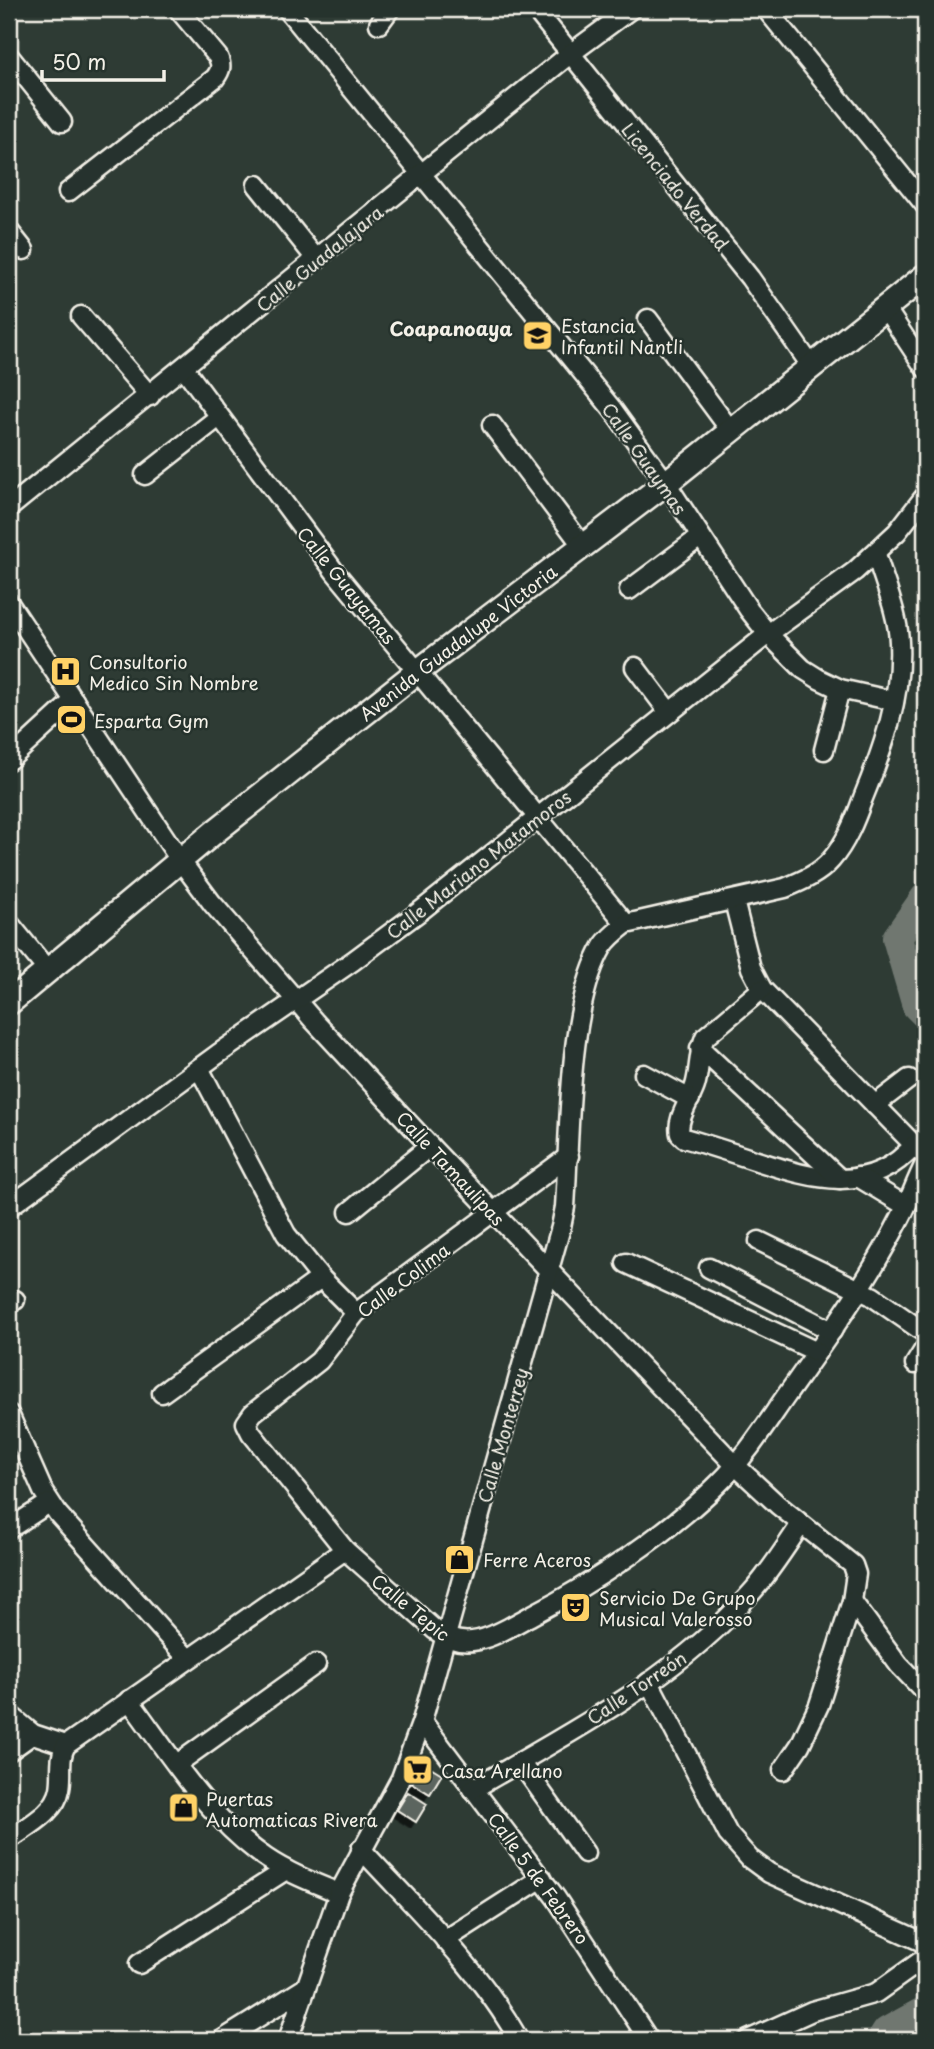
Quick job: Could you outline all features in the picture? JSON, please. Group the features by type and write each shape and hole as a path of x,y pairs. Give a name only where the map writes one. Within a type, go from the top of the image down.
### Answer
{"main road":[{"name":"Avenida Guadalupe Victoria","path":"9,1003 180,860 417,672 666,483 918,282"}],"street":[{"path":"68,192 220,71 221,63 218,57 178,9"},
{"path":"379,24 390,9"},
{"name":"Licenciado Verdad","path":"535,9 743,269 812,368"},
{"name":"Calle Guadalajara","path":"9,508 570,54 631,9"},
{"path":"766,9 925,205"},
{"name":"Calle Guaymas","path":"292,10 613,410 768,634 803,669 818,679 840,689 894,701"},
{"path":"9,56 62,122"},
{"path":"257,185 317,260"},
{"path":"9,231 24,250"},
{"path":"886,309 925,368"},
{"path":"80,316 150,396"},
{"path":"648,319 731,431"},
{"name":"Calle Guayamas","path":"184,368 305,534 626,924"},
{"path":"145,475 219,416"},
{"path":"492,425 582,545"},
{"name":"Calle Mariano Matamoros","path":"9,1207 199,1068 390,934 768,634 876,554 925,496"},
{"path":"629,590 700,537"},
{"path":"626,924 734,901 804,881 831,860 843,843 861,805 888,733 900,657 899,639 876,554"},
{"name":"Calle Tamaulipas","path":"9,603 180,860 212,903 296,1000 430,1146 736,1466 801,1524 853,1565 856,1574 852,1601"},
{"path":"635,667 669,712"},
{"path":"824,750 840,689"},
{"path":"9,760 74,700"},
{"path":"734,901 751,968 762,989 919,1151 886,1168 849,1178 820,1179 684,1138 678,1129 696,1083 700,1048 705,1037 762,989"},
{"path":"9,923 48,971"},
{"name":"Calle Monterrey","path":"288,2040 339,1893 401,1778 422,1721 565,1207 575,1052 583,1003 595,961 604,945 626,924"},
{"path":"700,1048 849,1178 906,1206"},
{"path":"199,1068 286,1234 321,1278 356,1313"},
{"path":"643,1074 690,1099"},
{"path":"875,1105 909,1079"},
{"path":"349,1212 430,1146"},
{"name":"Calle Colima","path":"345,1550 251,1433 246,1423 253,1413 319,1361 356,1313 569,1156"},
{"name":"Calle Tepic","path":"345,1550 446,1638 458,1643 474,1642 546,1608 585,1584 669,1526 704,1498 736,1466 832,1331 906,1206 925,1164"},
{"path":"759,1241 858,1289 925,1333"},
{"path":"626,1263 817,1352"},
{"path":"709,1268 832,1331"},
{"path":"162,1393 321,1278"},
{"path":"915,1364 925,1348"},
{"path":"9,1414 49,1503 188,1659"},
{"path":"9,1529 49,1503"},
{"name":"Calle Torreón","path":"473,1789 649,1682 694,1648 743,1602 769,1573 801,1524"},
{"path":"9,1840 46,1813 55,1803 60,1791 61,1753 66,1745 345,1550"},
{"path":"852,1601 899,1665 925,1692"},
{"path":"783,1770 800,1745 819,1705 852,1601"},
{"path":"177,1764 316,1664"},
{"path":"649,1682 728,1834 750,1859 769,1873 925,1943"},
{"path":"129,1700 221,1818 264,1857 286,1870 339,1893"},
{"path":"9,1714 33,1734 66,1745"},
{"name":"Calle 5 de Febrero","path":"422,1721 542,1878 649,2040"},
{"path":"9,1751 33,1734"},
{"path":"520,1762 585,1853"},
{"path":"361,1849 488,1991 519,2040"},
{"path":"139,1964 286,1870"},
{"path":"445,1940 542,1878"},
{"path":"748,2040 802,2015 876,1993 925,1958"},
{"path":"222,2040 305,1988"}],"building":[{"path":"424,1763 442,1774 430,1794 412,1783"},
{"path":"408,1792 427,1804 416,1822 397,1810"}],"waterway":[{"path":"925,898 897,938 917,1006 925,1014"},
{"path":"882,2040 887,2032 925,2011"}],"place":[{"name":"Estancia Infantil Nantli","path":"538,335"},
{"name":"Consultorio Medico Sin Nombre","path":"66,671"},
{"name":"Esparta Gym","path":"71,720"},
{"name":"Ferre Aceros","path":"460,1559"},
{"name":"Servicio De Grupo Musical Valerosso","path":"576,1607"},
{"name":"Casa Arellano","path":"418,1770"},
{"name":"Puertas Automaticas Rivera","path":"183,1808"}],"district":[{"name":"Coapanoaya","path":"451,328"}]}
